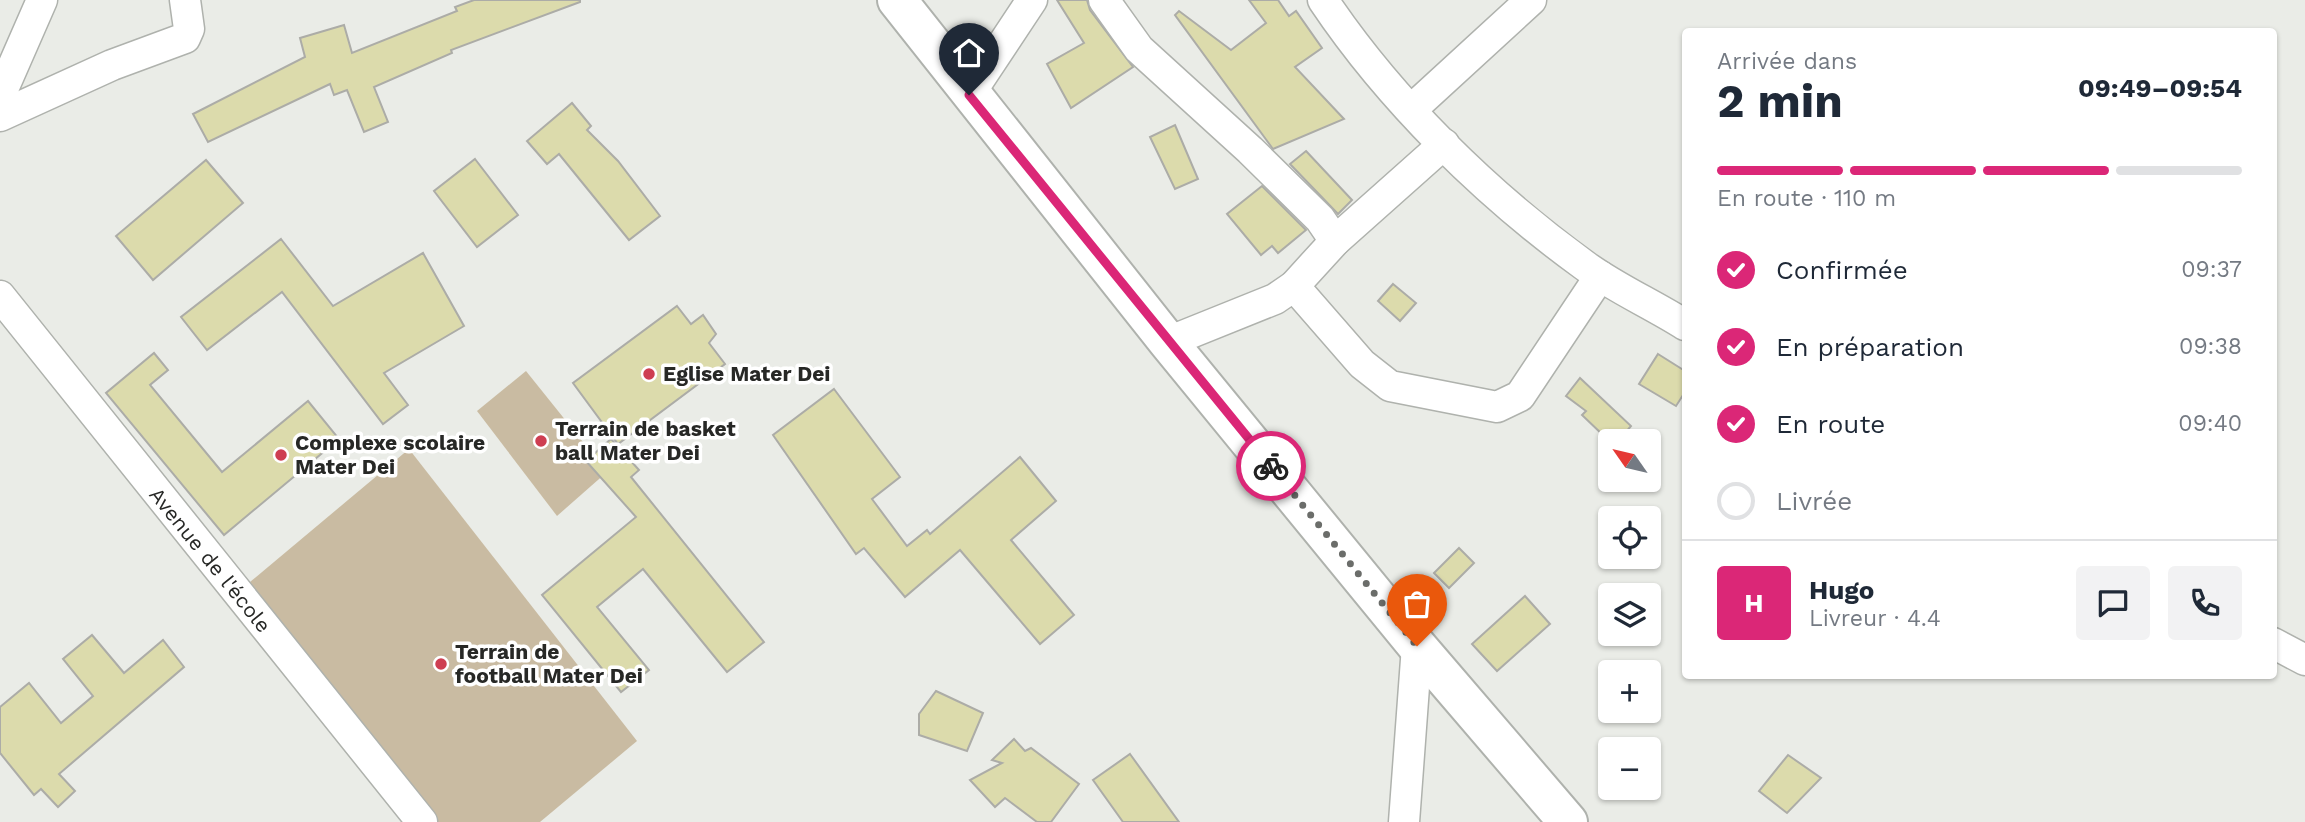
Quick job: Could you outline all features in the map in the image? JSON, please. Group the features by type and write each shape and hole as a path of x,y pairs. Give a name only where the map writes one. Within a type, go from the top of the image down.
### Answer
{"highway":[{"path":"897,0 969,95 1168,342 1417,646 1568,822"}],"street":[{"path":"0,96 42,0"},
{"path":"0,116 112,65 186,37 190,29 185,0"},
{"path":"969,95 1032,0"},
{"path":"1104,0 1139,49 1321,219 1335,241"},
{"path":"1322,0 1367,62 1480,180 1600,276 1682,323"},
{"path":"1411,110 1531,0"},
{"path":"1168,342 1275,299 1294,286 1335,241 1444,144"},
{"path":"1294,286 1362,364 1390,386 1497,407 1520,396 1600,276"},
{"name":"Avenue de l'école","path":"0,296 422,822"},
{"path":"2277,645 2305,660"},
{"path":"1404,822 1417,646"}],"shaded area":[{"name":"Terrain de basket ball Mater Dei","path":"526,371 607,472 557,516 477,411"},
{"name":"Terrain de football Mater Dei","path":"409,449 637,741 540,822 434,822 244,587"}],"building":[{"path":"474,0 580,2 451,50 452,53 374,87 388,122 364,132 347,90 334,95 330,84 208,142 193,114 305,57 300,38 344,25 352,53 457,11 455,7"},
{"path":"1057,0 1087,0 1090,10 1133,67 1071,108 1047,64 1084,43"},
{"path":"1249,0 1278,0 1289,16 1296,11 1322,48 1295,67 1344,119 1273,149 1175,15 1179,11 1231,50 1266,23"},
{"path":"572,103 591,126 587,130 618,161 660,216 629,240 559,154 547,164 527,141"},
{"path":"1175,125 1198,179 1175,189 1150,137"},
{"path":"1306,151 1352,200 1338,214 1290,164"},
{"path":"475,159 518,215 477,247 434,191"},
{"path":"206,160 243,203 153,280 116,236"},
{"path":"1262,186 1306,230 1278,253 1272,246 1261,255 1227,214"},
{"path":"281,239 333,306 423,253 464,326 384,373 408,405 383,424 282,292 207,350 181,317"},
{"path":"1393,284 1416,303 1400,321 1378,301"},
{"name":"Eglise Mater Dei","path":"677,306 691,324 703,315 716,334 709,343 725,364 618,444 573,383"},
{"name":"Complexe scolaire Mater Dei","path":"154,353 168,370 150,385 222,472 308,401 339,439 224,535 106,393"},
{"path":"1658,354 1682,369 1682,397 1676,406 1639,384"},
{"path":"1580,378 1631,426 1628,429 1598,430 1582,415 1586,411 1566,396"},
{"path":"834,389 900,477 872,499 907,546 927,530 930,534 1020,457 1056,501 1011,540 1074,615 1040,644 960,550 905,597 864,548 856,554 773,435"},
{"path":"611,439 639,470 631,477 764,642 727,672 643,569 597,607 649,670 621,692 542,595 636,517 586,461"},
{"path":"1459,548 1474,563 1449,588 1434,573"},
{"path":"1525,596 1550,624 1497,671 1472,644"},
{"path":"92,635 124,673 163,640 184,667 59,774 75,791 58,807 41,789 34,795 0,753 0,707 29,683 61,723 93,696 63,659"},
{"path":"936,691 983,713 967,751 919,735 919,714"},
{"path":"1014,739 1025,751 1031,748 1079,784 1051,822 1037,822 1005,798 995,807 970,780 1002,763 992,760"},
{"path":"1130,754 1179,822 1123,822 1093,780"},
{"path":"1788,755 1821,778 1787,813 1759,791"}],"way so far":[{"path":"1271,466 1417,646"}],"place":[{"name":"Eglise Mater Dei","path":"649,374"},
{"name":"Terrain de basket ball Mater Dei","path":"541,441"},
{"name":"Complexe scolaire Mater Dei","path":"281,455"},
{"name":"Terrain de football Mater Dei","path":"441,664"}],"route":[{"path":"969,95 1271,466"}]}
